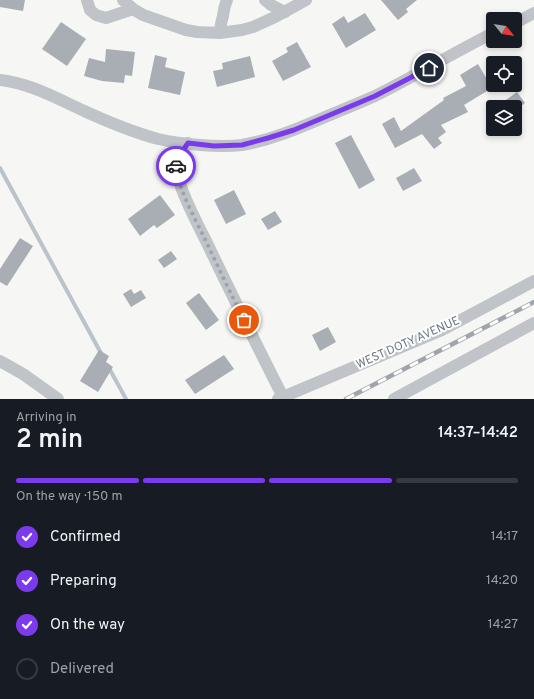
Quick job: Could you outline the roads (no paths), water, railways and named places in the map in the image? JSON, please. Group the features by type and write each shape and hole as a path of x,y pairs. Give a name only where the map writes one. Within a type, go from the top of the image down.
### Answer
{"street":[{"path":"87,0 90,10 96,15 106,18 133,9"},
{"path":"124,0 133,9 154,19 186,30 220,33 253,27 306,0"},
{"path":"220,33 220,24 227,0"},
{"path":"265,0 271,5 285,12"},
{"path":"522,20 534,14"},
{"path":"0,80 11,81 35,89 105,120 159,139 214,146 242,145 294,130 375,96 486,38"},
{"path":"188,143 179,156 176,164 180,183 194,218 280,398"},
{"name":"WEST DOTY AVENUE","path":"280,398 442,330 534,281"},
{"path":"394,399 534,323"},
{"path":"0,361 23,374 58,399"}],"waterway":[{"path":"0,168 102,355"},
{"path":"109,368 126,399"}],"railway":[{"path":"346,399 534,302"}]}
